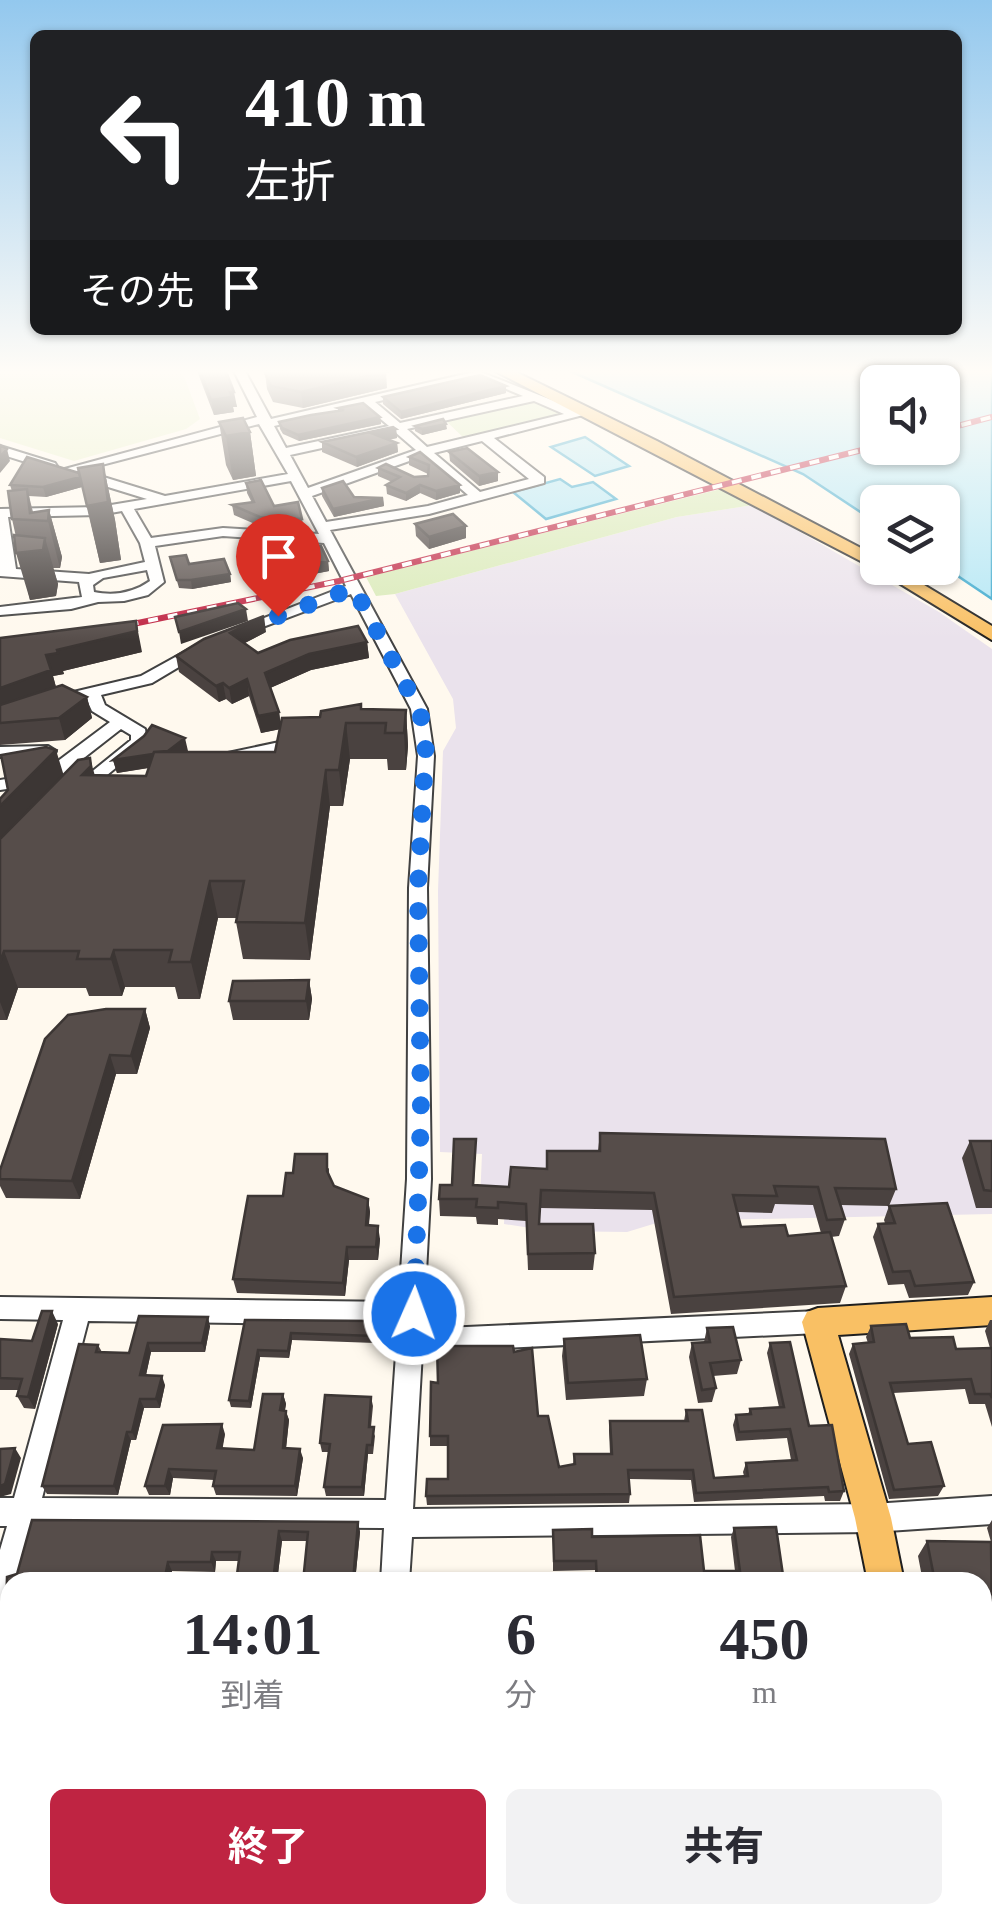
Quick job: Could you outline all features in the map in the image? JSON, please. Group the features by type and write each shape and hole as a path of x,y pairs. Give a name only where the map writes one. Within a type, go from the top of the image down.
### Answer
{"main road":[{"path":"674,461 860,555"},
{"path":"912,585 992,634"},
{"path":"884,1572 873,1518 818,1322 992,1311"}],"street":[{"path":"36,461 168,501 206,506 400,461"},
{"path":"67,470 105,461"},
{"path":"287,461 354,588 415,722 426,756 418,888 420,1131 413,1327 396,1572"},
{"path":"436,461 478,497"},
{"path":"147,544 213,534 325,533 539,480 515,461"},
{"path":"389,465 405,472"},
{"path":"152,566 89,578 5,572 0,514 75,514 168,501"},
{"path":"206,506 213,534"},
{"path":"0,611 70,605 148,590 157,582 147,544 126,507"},
{"path":"89,578 85,583 87,594 95,598"},
{"path":"30,709 146,680 222,639 354,588"},
{"path":"92,692 98,708 139,733 139,742 74,794 109,785"},
{"path":"0,785 47,778 118,723"},
{"path":"204,764 318,740"},
{"path":"0,752 82,750"},
{"path":"0,1308 79,1308 413,1327 818,1322"},
{"path":"4,1572 12,1512 79,1308"},
{"path":"12,1512 399,1519 873,1518 992,1510"}],"shaded area":[{"path":"753,505 860,567 860,585 892,585 992,649 992,1214 663,1221 627,1232 550,1231 504,1224 505,1201 480,1200 482,1154 440,1152 438,891 443,751 456,728 453,699 395,594 677,517"}],"green space":[{"path":"721,489 753,505 677,517 395,594 376,596 366,577"}],"water":[{"path":"572,461 621,461 629,466 595,476"},
{"path":"773,461 960,465 960,461 992,461 992,599 960,577 960,485 860,485 860,512 803,474"},
{"path":"560,479 572,487 593,482 616,499 546,519 513,492"}],"building":[{"path":"25,461 39,461 79,473 80,477 43,487 10,485"},
{"path":"418,461 431,461 460,485 436,491 420,485 406,493 386,485 400,477 378,468 386,464 414,477 428,476 429,465"},
{"path":"460,461 484,461 498,472 479,476"},
{"path":"103,464 108,502 87,506 78,468"},
{"path":"261,480 274,506 298,502 302,519 260,517 232,505 254,502 246,483"},
{"path":"343,481 354,497 383,498 333,509 322,488"},
{"path":"27,489 30,513 49,510 48,521 12,519 8,491"},
{"path":"453,514 466,526 429,537 415,524"},
{"path":"266,533 295,535 286,552 321,546 328,561 255,575 246,549 254,547 257,541 270,542"},
{"path":"14,535 45,538 43,550 16,553"},
{"path":"186,555 189,564 224,559 230,574 177,580 170,557"},
{"path":"238,603 246,609 179,632 175,617"},
{"path":"264,616 230,633 258,653 290,640 358,626 367,642 309,654 265,673 279,712 258,716 247,679 229,688 223,683 216,686 176,656 204,639"},
{"path":"136,621 137,631 57,650 58,653 46,655 51,670 0,688 0,638"},
{"path":"62,685 87,697 59,718 0,723 0,705"},
{"path":"361,704 361,709 406,710 404,733 385,733 386,723 346,723 339,770 326,770 305,923 236,922 244,881 210,881 191,962 169,962 172,950 114,950 111,959 77,959 79,951 4,951 0,963 0,839 78,760 90,758 91,766 82,775 146,776 154,752 275,752 282,718 320,717 321,711"},
{"path":"152,725 185,738 168,751 113,760 144,736"},
{"path":"46,747 56,750 0,806 0,799 8,790 1,755"},
{"path":"309,980 306,1001 229,1001 233,981"},
{"path":"106,1009 145,1009 131,1056 110,1055 72,1181 0,1179 45,1039 68,1015"},
{"path":"600,1133 885,1139 896,1189 835,1188 845,1219 827,1220 818,1187 774,1186 777,1196 733,1195 741,1227 785,1225 788,1236 830,1232 846,1286 674,1297 654,1193 541,1190 539,1224 593,1224 595,1253 528,1254 526,1204 498,1202 498,1208 476,1207 477,1199 439,1199 440,1185 452,1185 454,1139 476,1139 473,1185 509,1187 511,1167 547,1169 547,1151 600,1151"},
{"path":"970,1141 992,1141 992,1191 984,1190"},
{"path":"295,1154 327,1154 327,1171 334,1186 368,1199 366,1225 378,1226 376,1247 347,1247 343,1283 233,1279 248,1196 283,1196 286,1173 293,1173"},
{"path":"947,1203 974,1282 915,1286 910,1271 893,1272 878,1224 895,1223 889,1206"},
{"path":"42,1311 52,1311 28,1397 17,1396 22,1379 0,1378 0,1339 32,1341"},
{"path":"139,1316 208,1317 202,1343 148,1343 140,1375 162,1376 156,1399 140,1399 132,1432 127,1432 114,1486 42,1486 79,1344 98,1345 96,1352 129,1353"},
{"path":"245,1320 376,1321 374,1336 291,1333 288,1351 258,1350 249,1401 229,1400"},
{"path":"906,1324 910,1338 953,1337 956,1349 992,1348 992,1398 990,1394 975,1394 971,1379 890,1383 908,1444 931,1442 944,1486 894,1490 853,1344 874,1342 871,1326"},
{"path":"733,1327 741,1360 710,1363 716,1388 702,1390 692,1343 710,1342 707,1328"},
{"path":"640,1335 647,1379 568,1383 564,1339"},
{"path":"790,1342 809,1426 832,1425 844,1491 829,1492 828,1487 696,1493 693,1470 628,1470 630,1494 426,1496 427,1479 448,1479 448,1436 430,1436 431,1382 438,1383 437,1346 513,1346 514,1352 532,1348 538,1416 548,1416 559,1467 575,1464 574,1454 612,1454 610,1421 688,1421 686,1410 702,1410 714,1478 748,1476 746,1463 797,1460 790,1429 739,1432 736,1415 751,1414 750,1409 784,1407 770,1343"},
{"path":"263,1394 283,1394 283,1448 300,1449 295,1486 213,1486 216,1471 169,1469 165,1486 145,1486 163,1425 222,1424 217,1448 254,1450"},
{"path":"325,1395 371,1397 369,1427 374,1427 372,1445 367,1445 362,1487 324,1487 330,1444 320,1443"},
{"path":"15,1448 5,1484 0,1486 0,1449"},
{"path":"32,1520 358,1522 354,1572 304,1572 308,1532 279,1531 274,1572 237,1572 240,1552 212,1552 211,1562 168,1562 166,1572 18,1572"},
{"path":"776,1527 783,1572 597,1572 596,1561 554,1561 553,1530 592,1529 592,1537 700,1535 704,1571 740,1571 734,1528"},
{"path":"927,1541 991,1542 991,1572 933,1572"}],"railway":[{"path":"109,629 339,581 819,461"}],"route":[{"path":"278,616 354,588 423,721 426,756 418,888 421,1115 414,1314"}]}
